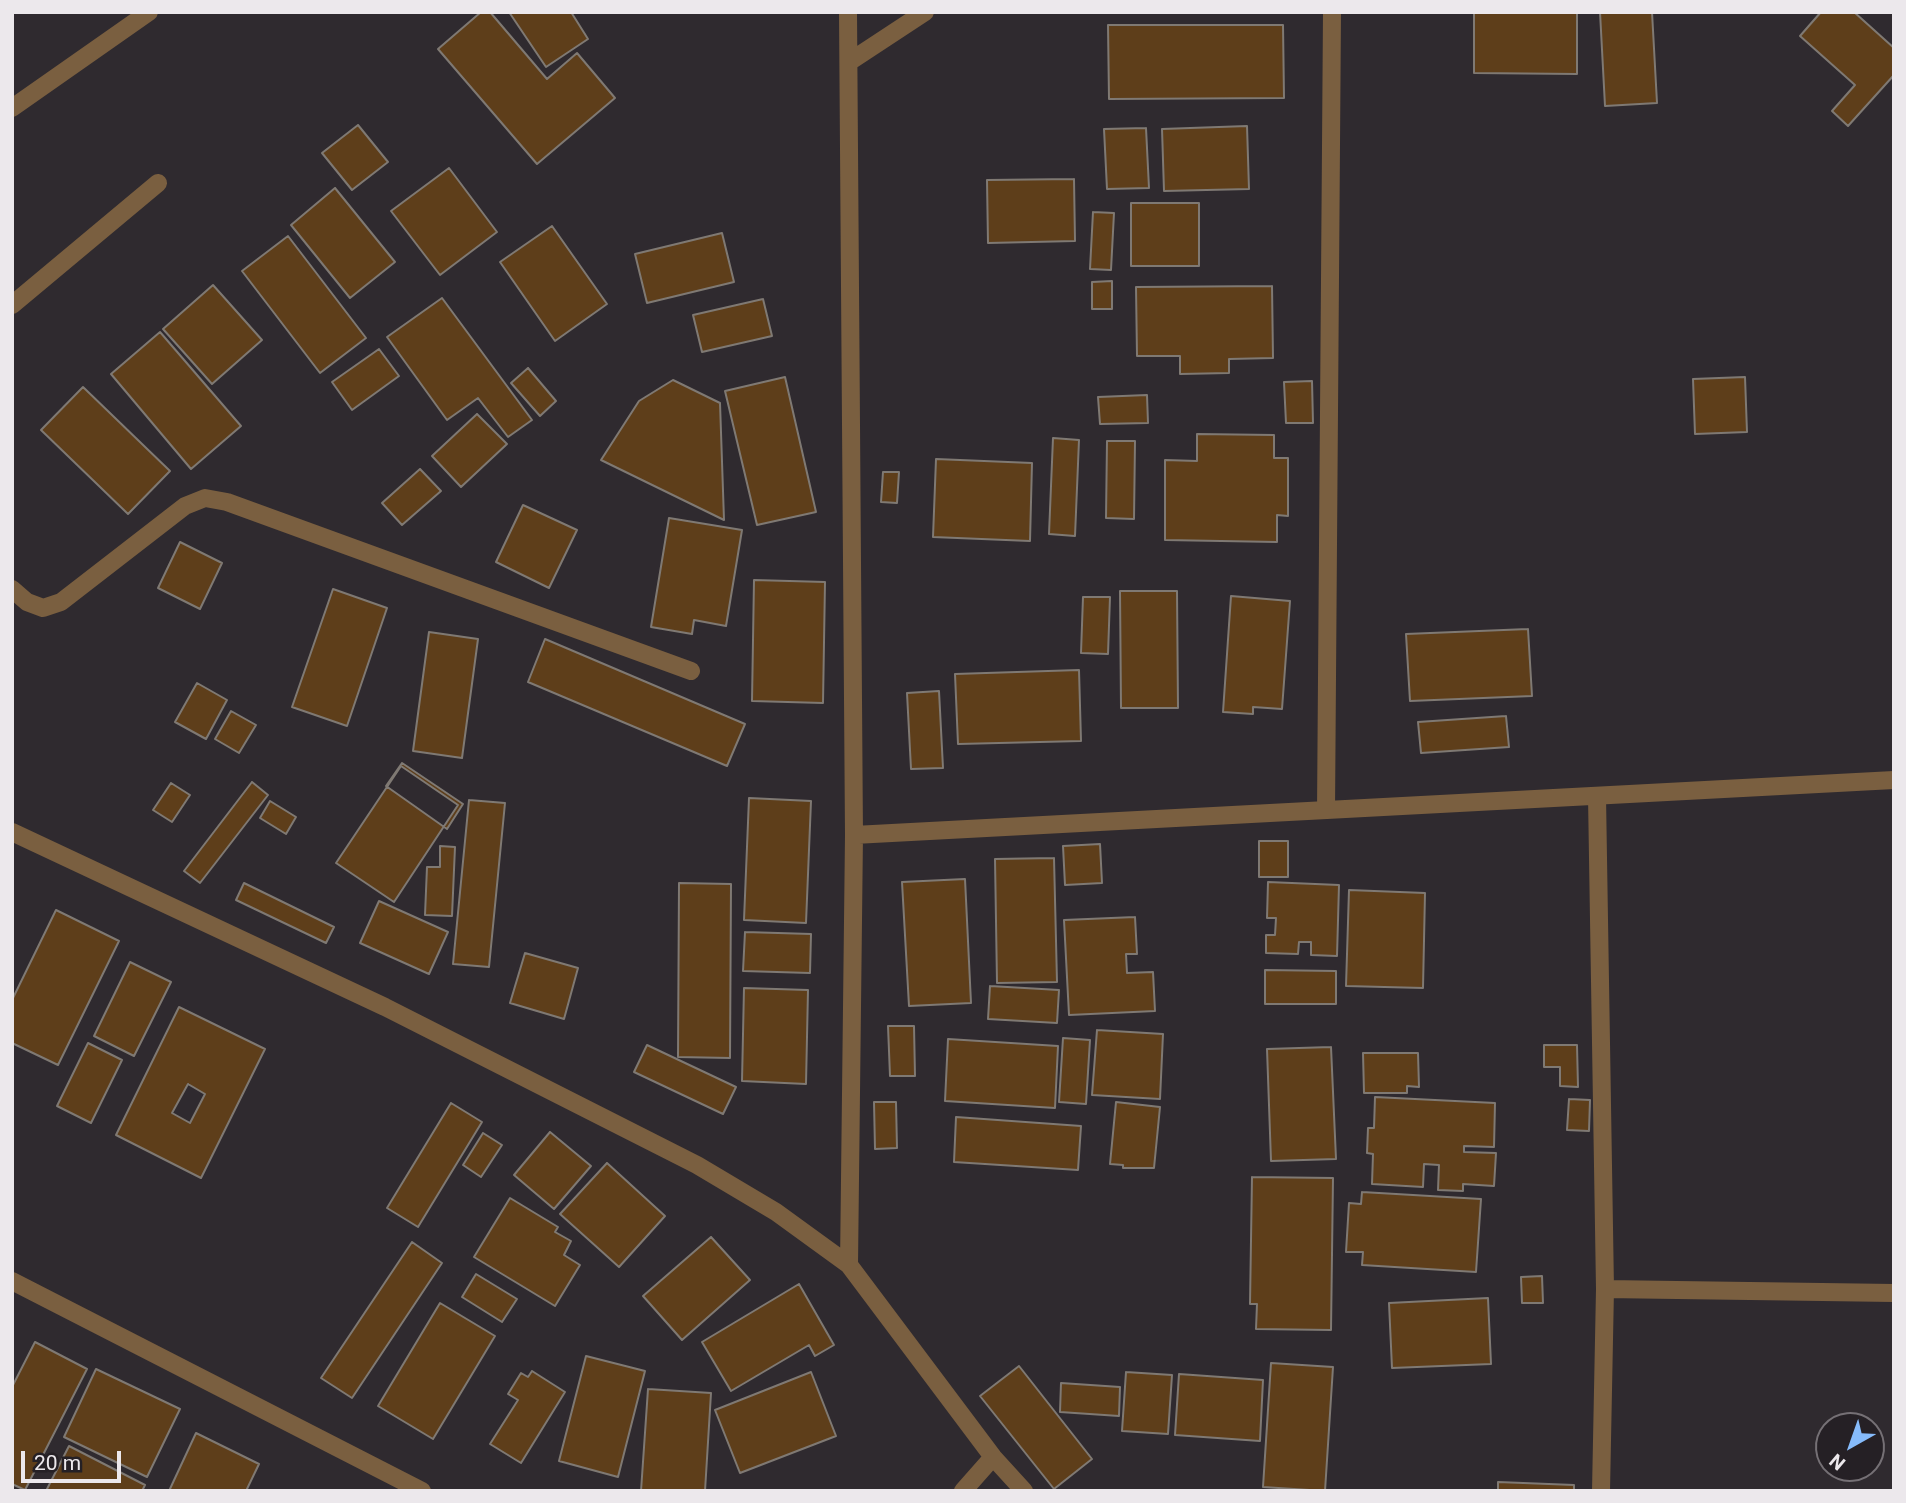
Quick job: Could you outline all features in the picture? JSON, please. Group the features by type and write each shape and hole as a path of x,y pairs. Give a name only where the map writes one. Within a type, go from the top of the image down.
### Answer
{"street":[{"path":"12,108 149,12"},
{"path":"848,12 854,835 849,1265"},
{"path":"849,62 925,12"},
{"path":"1326,810 1332,12"},
{"path":"12,304 158,183"},
{"path":"12,589 27,602 43,608 61,602 185,506 205,498 227,502 691,671"},
{"path":"854,835 1894,780"},
{"path":"1597,796 1605,1289 1601,1491"},
{"path":"12,832 385,1007 697,1165 776,1212 849,1265 993,1457 1024,1491"},
{"path":"12,1281 422,1491"},
{"path":"1605,1289 1894,1293"},
{"path":"963,1491 993,1457"}],"building":[{"path":"481,12 490,12 547,79 577,53 615,98 537,164 438,49"},
{"path":"509,12 571,12 588,39 546,67"},
{"path":"1474,12 1577,12 1577,74 1474,73"},
{"path":"1600,12 1652,12 1657,103 1605,106"},
{"path":"1821,12 1854,12 1894,48 1894,75 1848,126 1832,111 1855,85 1800,36"},
{"path":"1108,25 1283,25 1284,98 1109,99"},
{"path":"358,125 388,162 352,190 322,153"},
{"path":"1247,126 1249,189 1164,191 1162,129"},
{"path":"1146,128 1149,188 1107,189 1104,129"},
{"path":"449,168 497,232 440,275 391,211"},
{"path":"1074,179 1075,241 988,243 987,180"},
{"path":"335,188 395,262 350,298 291,225"},
{"path":"1131,203 1199,203 1199,266 1131,266"},
{"path":"1093,212 1114,213 1111,270 1090,269"},
{"path":"552,226 607,304 555,341 500,262"},
{"path":"722,233 734,282 647,303 635,254"},
{"path":"288,236 366,338 320,373 242,271"},
{"path":"1112,281 1112,309 1092,309 1092,282"},
{"path":"213,285 262,340 212,384 163,329"},
{"path":"1272,286 1273,358 1229,359 1229,373 1180,374 1180,356 1137,356 1136,287"},
{"path":"442,298 532,420 508,437 478,398 447,420 387,337"},
{"path":"763,299 772,336 702,352 693,315"},
{"path":"160,332 241,426 191,469 111,374"},
{"path":"379,349 399,376 352,410 332,382"},
{"path":"528,368 556,401 540,416 511,383"},
{"path":"785,377 816,512 757,525 725,391"},
{"path":"1745,377 1747,432 1695,434 1693,379"},
{"path":"673,380 720,403 724,520 601,460 639,401"},
{"path":"1312,381 1313,423 1286,423 1284,382"},
{"path":"83,387 170,471 128,514 41,430"},
{"path":"1147,395 1148,423 1100,424 1098,397"},
{"path":"477,414 507,444 461,487 432,456"},
{"path":"1197,434 1274,435 1274,458 1288,458 1288,516 1277,515 1277,542 1165,540 1165,460 1197,461"},
{"path":"1053,438 1079,440 1075,536 1049,534"},
{"path":"1107,441 1135,441 1134,519 1106,518"},
{"path":"936,459 1032,463 1030,541 933,537"},
{"path":"420,469 441,491 402,525 382,503"},
{"path":"883,472 899,472 897,503 881,502"},
{"path":"523,505 577,530 549,588 496,562"},
{"path":"669,518 742,530 726,626 694,620 692,634 651,627"},
{"path":"180,542 222,563 200,609 158,588"},
{"path":"754,580 825,582 823,703 752,701"},
{"path":"333,589 387,608 347,726 292,707"},
{"path":"1120,591 1177,591 1178,708 1121,708"},
{"path":"1231,596 1290,601 1282,709 1253,707 1253,714 1223,712"},
{"path":"1083,597 1110,597 1108,654 1081,653"},
{"path":"1528,629 1532,696 1410,701 1406,634"},
{"path":"429,632 478,639 462,758 413,751"},
{"path":"545,639 745,724 727,766 528,682"},
{"path":"1079,670 1081,741 958,744 955,674"},
{"path":"197,683 227,700 206,739 175,722"},
{"path":"939,691 943,768 911,769 907,693"},
{"path":"231,711 256,725 239,753 215,739"},
{"path":"1506,716 1509,747 1421,753 1418,722"},
{"path":"402,763 463,804 447,829 386,786"},
{"path":"401,766 458,805 394,902 336,863"},
{"path":"252,782 268,795 200,883 184,871"},
{"path":"171,783 190,795 172,822 153,810"},
{"path":"749,798 811,801 806,923 744,920"},
{"path":"469,800 505,803 489,967 453,964"},
{"path":"270,801 296,817 286,834 260,818"},
{"path":"1259,841 1288,841 1288,877 1259,877"},
{"path":"1100,844 1102,883 1065,885 1063,846"},
{"path":"440,846 455,847 452,916 425,915 427,867 440,867"},
{"path":"1054,858 1057,982 997,983 995,859"},
{"path":"965,879 971,1003 909,1006 902,882"},
{"path":"1268,882 1339,885 1337,956 1311,955 1311,942 1299,942 1298,954 1266,953 1266,935 1275,935 1276,918 1267,918"},
{"path":"244,883 334,927 326,943 236,900"},
{"path":"679,883 731,884 730,1058 678,1057"},
{"path":"1349,890 1425,893 1423,988 1346,986"},
{"path":"379,901 448,932 429,974 360,943"},
{"path":"56,910 119,941 58,1065 12,1043 12,1000"},
{"path":"1135,917 1137,954 1126,954 1127,973 1153,972 1155,1011 1069,1015 1064,920"},
{"path":"745,932 811,934 810,973 743,971"},
{"path":"525,953 578,968 564,1019 510,1003"},
{"path":"130,962 171,982 134,1056 94,1036"},
{"path":"1265,970 1336,971 1336,1004 1265,1004"},
{"path":"990,986 1059,990 1057,1023 988,1019"},
{"path":"744,988 808,990 806,1084 742,1081"},
{"path":"179,1007 265,1049 201,1178 116,1135","holes":["188,1084 205,1094 190,1123 172,1113"]},
{"path":"888,1026 914,1026 915,1076 890,1076"},
{"path":"1097,1030 1163,1034 1160,1099 1092,1095"},
{"path":"1063,1038 1090,1040 1086,1104 1059,1102"},
{"path":"948,1039 1058,1046 1055,1108 945,1101"},
{"path":"88,1043 122,1060 91,1123 57,1106"},
{"path":"647,1045 736,1087 723,1114 634,1072"},
{"path":"1544,1045 1577,1045 1578,1087 1560,1086 1560,1067 1544,1067"},
{"path":"1331,1047 1336,1159 1271,1161 1267,1049"},
{"path":"1363,1053 1418,1053 1419,1087 1407,1086 1407,1093 1364,1093"},
{"path":"1375,1097 1495,1103 1494,1147 1464,1146 1464,1152 1496,1153 1494,1186 1463,1184 1463,1191 1438,1190 1439,1165 1424,1164 1423,1187 1372,1184 1373,1154 1367,1153 1368,1128 1374,1128"},
{"path":"1569,1099 1590,1100 1589,1131 1567,1130"},
{"path":"874,1102 896,1102 897,1148 875,1149"},
{"path":"1116,1102 1160,1107 1154,1168 1123,1168 1123,1165 1110,1164"},
{"path":"451,1103 482,1122 418,1227 387,1208"},
{"path":"956,1117 1081,1126 1078,1170 954,1162"},
{"path":"550,1132 591,1166 554,1209 514,1175"},
{"path":"483,1133 502,1145 481,1177 463,1165"},
{"path":"607,1163 665,1216 619,1267 560,1214"},
{"path":"1252,1177 1333,1178 1331,1330 1256,1329 1257,1304 1250,1304"},
{"path":"1362,1192 1481,1199 1476,1272 1362,1265 1363,1252 1346,1252 1349,1203 1361,1204"},
{"path":"510,1198 558,1227 555,1232 571,1241 564,1255 580,1265 555,1306 474,1257"},
{"path":"711,1237 750,1280 682,1340 643,1296"},
{"path":"412,1242 442,1263 352,1398 321,1378"},
{"path":"476,1274 517,1299 502,1322 462,1297"},
{"path":"1542,1276 1543,1303 1522,1303 1521,1277"},
{"path":"799,1284 834,1345 815,1356 809,1345 731,1391 702,1342"},
{"path":"1488,1298 1491,1364 1392,1368 1389,1303"},
{"path":"440,1303 495,1336 433,1439 378,1406"},
{"path":"35,1342 87,1369 25,1490 12,1484 12,1387"},
{"path":"586,1356 645,1371 618,1477 559,1461"},
{"path":"1271,1363 1333,1367 1325,1491 1263,1487"},
{"path":"1019,1366 1092,1459 1054,1489 980,1396"},
{"path":"96,1369 180,1409 147,1477 64,1437"},
{"path":"532,1371 565,1392 521,1463 490,1444 518,1400 508,1394 521,1373 528,1377"},
{"path":"811,1372 836,1436 740,1473 715,1410"},
{"path":"1126,1372 1172,1375 1168,1434 1122,1431"},
{"path":"1179,1374 1263,1380 1260,1441 1175,1435"},
{"path":"1061,1383 1120,1387 1119,1416 1060,1412"},
{"path":"648,1389 711,1393 705,1491 641,1491"},
{"path":"196,1433 259,1464 246,1491 169,1491"},
{"path":"69,1446 145,1485 142,1491 46,1491"},
{"path":"1498,1482 1574,1485 1574,1491 1498,1491"}]}
